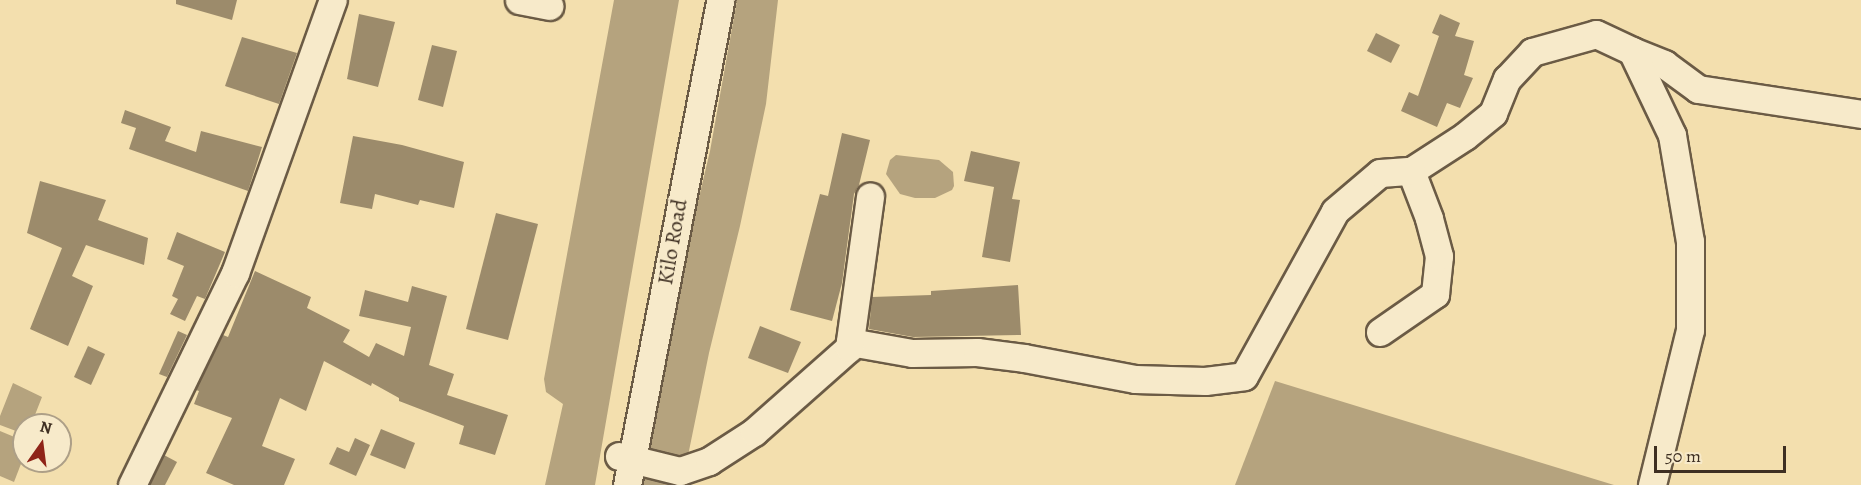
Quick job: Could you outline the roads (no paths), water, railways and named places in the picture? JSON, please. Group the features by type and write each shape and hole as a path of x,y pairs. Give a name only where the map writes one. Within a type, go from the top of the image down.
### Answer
{"street":[{"path":"132,485 235,273 333,0"},
{"path":"519,0 549,6"},
{"name":"Kilo Road","path":"626,467 704,0"},
{"name":"Kilo Road","path":"613,485 626,467 720,0"},
{"path":"850,342 912,353 977,352 1024,358 1135,379 1205,381 1244,376 1335,211 1380,173 1411,171 1465,136 1493,112 1507,80 1532,52 1596,34 1664,64 1698,89 1861,114"},
{"path":"1632,51 1672,135 1690,241 1690,330 1652,485"},
{"path":"1380,332 1435,294 1439,256 1429,218 1411,171"},
{"path":"626,467 690,470 717,457 754,432 849,348 870,196"}]}
